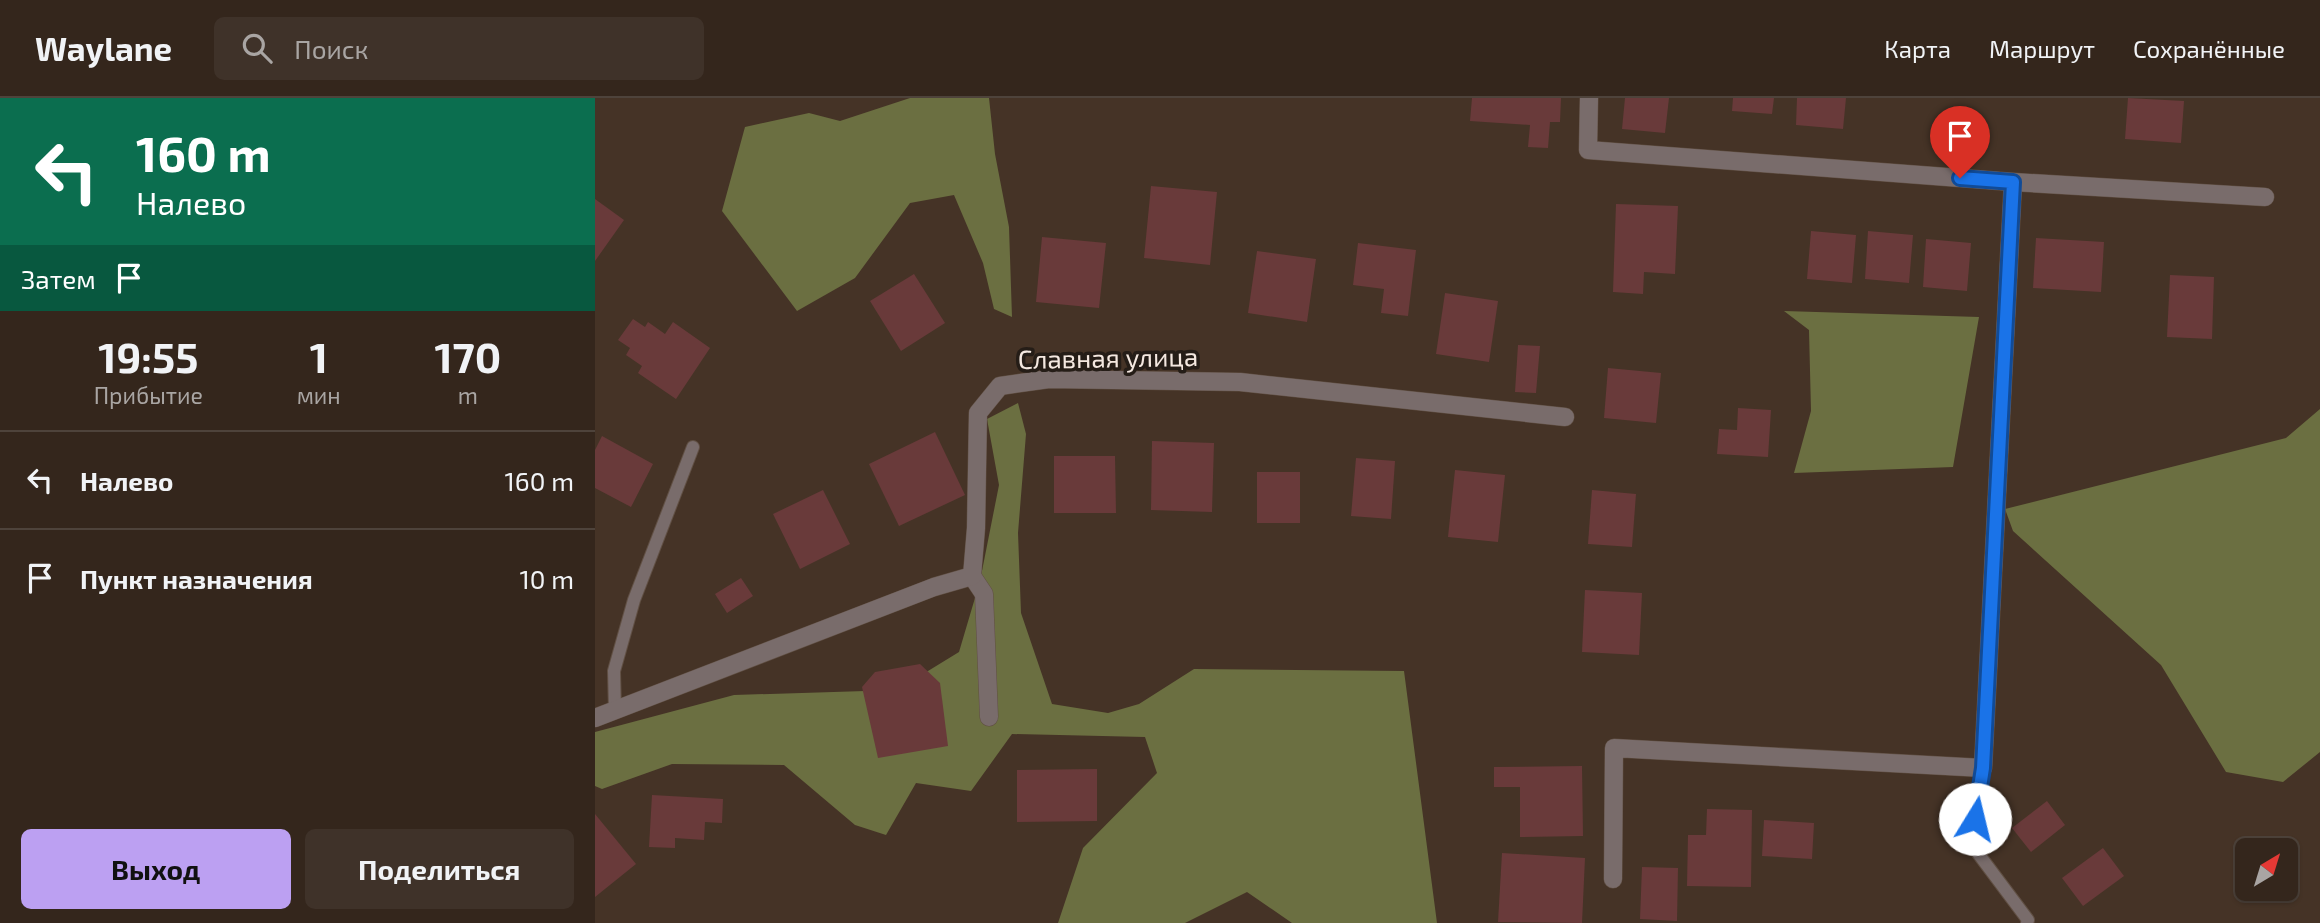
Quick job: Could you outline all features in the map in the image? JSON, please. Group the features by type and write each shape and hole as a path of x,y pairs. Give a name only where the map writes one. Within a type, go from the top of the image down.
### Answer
{"street":[{"path":"1588,98 1588,150 2013,182 2265,197"},
{"path":"1613,879 1614,748 1983,768 2013,182"},
{"name":"Славная улица","path":"972,576 976,528 978,413 1000,386 1049,379 1240,382 1565,417"},
{"path":"595,718 934,587 972,576 984,594 989,717"}],"lane":[{"path":"615,711 614,671 634,600 692,447"},
{"path":"1983,768 1971,844 2028,920 2027,923"}],"green space":[{"path":"910,98 989,98 995,154 1009,227 1012,317 994,309 983,263 954,195 910,203 855,278 797,311 722,211 745,127 809,113 840,121"},
{"path":"1784,311 1979,317 1953,467 1794,473 1811,411 1809,330"},
{"path":"1018,403 1026,434 1018,533 1021,613 1052,704 1108,713 1139,704 1194,669 1404,671 1437,923 1292,923 1247,892 1185,923 1058,923 1083,848 1157,773 1145,737 1012,734 971,791 916,783 886,835 855,825 784,765 672,764 602,789 595,786 595,732 734,695 897,690 959,652 980,581 999,485 987,419"},
{"path":"2320,409 2320,752 2283,782 2226,772 2161,665 2013,531 2005,509 2286,438"}],"building":[{"path":"1472,98 1561,98 1560,122 1550,122 1548,148 1528,147 1530,125 1470,121"},
{"path":"1625,98 1669,98 1665,133 1622,129"},
{"path":"1733,98 1774,98 1772,114 1732,111"},
{"path":"1797,98 1846,98 1843,129 1796,125"},
{"path":"2128,98 2184,101 2181,143 2125,139"},
{"path":"1151,186 1217,192 1210,265 1144,258"},
{"path":"595,199 624,220 595,261"},
{"path":"1616,204 1678,206 1675,274 1644,272 1643,294 1613,292"},
{"path":"1811,231 1856,235 1852,283 1807,279"},
{"path":"1868,231 1913,235 1909,283 1865,279"},
{"path":"1042,237 1106,243 1099,308 1036,302"},
{"path":"2036,238 2104,242 2101,292 2033,288"},
{"path":"1926,239 1971,243 1967,291 1923,287"},
{"path":"1358,243 1416,250 1408,316 1381,313 1384,289 1353,285"},
{"path":"1257,251 1316,259 1307,322 1248,313"},
{"path":"914,274 945,323 901,351 870,301"},
{"path":"2170,275 2214,277 2212,339 2167,337"},
{"path":"1445,293 1498,301 1489,362 1436,354"},
{"path":"633,319 645,327 648,322 665,334 673,322 710,348 676,399 638,373 642,366 626,355 630,348 618,340"},
{"path":"1518,345 1540,346 1536,393 1515,392"},
{"path":"1608,368 1661,373 1656,423 1604,418"},
{"path":"1738,408 1771,410 1768,457 1717,454 1719,429 1737,430"},
{"path":"935,432 965,495 899,526 869,464"},
{"path":"602,436 653,464 631,507 595,488 595,450"},
{"path":"1152,441 1214,443 1212,512 1151,510"},
{"path":"1054,456 1115,456 1116,513 1054,513"},
{"path":"1356,458 1395,461 1391,519 1351,516"},
{"path":"1455,470 1505,475 1498,542 1448,537"},
{"path":"1257,472 1300,472 1300,523 1257,523"},
{"path":"823,490 850,544 800,569 773,514"},
{"path":"1592,490 1636,494 1632,547 1588,544"},
{"path":"741,578 753,596 727,613 715,594"},
{"path":"1585,590 1642,593 1639,655 1582,652"},
{"path":"920,664 940,683 948,746 878,758 862,687 875,672"},
{"path":"1582,766 1583,836 1520,837 1520,787 1494,787 1494,767"},
{"path":"1097,769 1097,821 1017,822 1017,770"},
{"path":"652,795 723,799 722,823 705,822 704,840 675,838 675,848 649,847"},
{"path":"2047,801 2065,825 2031,852 2012,828"},
{"path":"1707,809 1752,810 1751,887 1687,886 1688,835 1706,835"},
{"path":"595,814 636,864 595,897"},
{"path":"1764,820 1814,823 1812,859 1762,856"},
{"path":"2103,848 2124,876 2083,906 2062,878"},
{"path":"1502,853 1585,858 1582,923 1498,922"},
{"path":"1642,867 1678,868 1677,921 1640,919"}],"route":[{"path":"1960,178 2013,182 1983,768 1975,819"}]}
